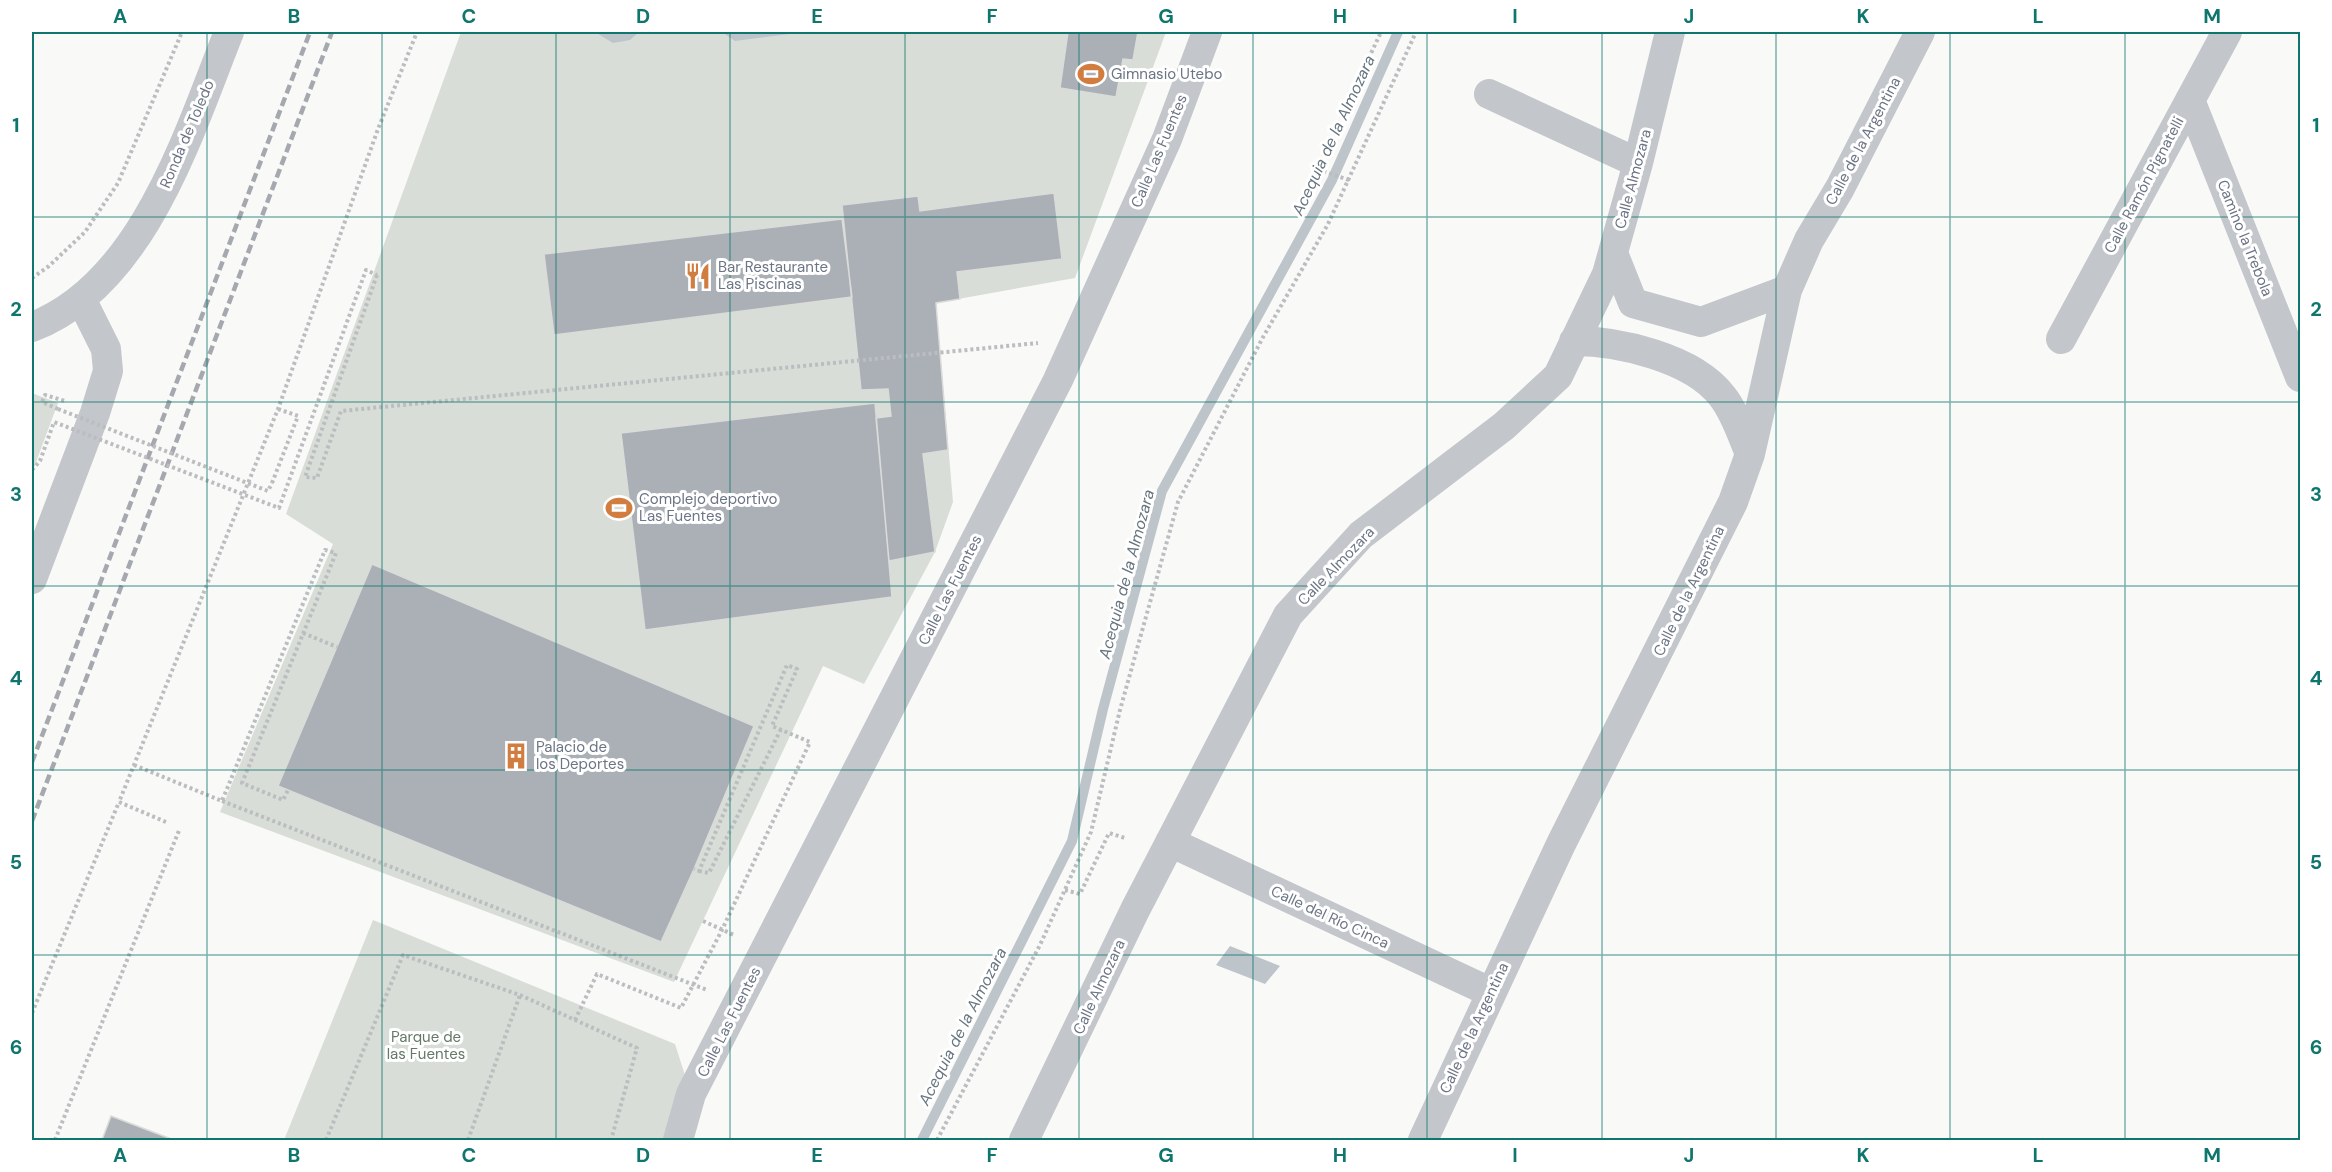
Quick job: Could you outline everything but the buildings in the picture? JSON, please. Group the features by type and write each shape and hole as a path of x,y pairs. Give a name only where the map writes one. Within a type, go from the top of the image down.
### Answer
{"street":[{"name":"Ronda de Toledo","path":"32,327 81,299 131,245 170,178 229,32"},
{"name":"Calle Las Fuentes","path":"678,1140 691,1094 1052,390 1167,139 1207,32"},
{"name":"Calle Almozara","path":"1024,1140 1170,843 1288,615 1361,535 1504,426 1558,376 1607,274 1638,163 1670,32"},
{"name":"Calle de la Argentina","path":"1423,1140 1490,992 1561,844 1733,502 1750,454 1787,290 1809,240 1840,188 1920,32"},
{"name":"Calle Ramón Pignatelli","path":"2061,339 2227,32"},
{"path":"1489,94 1638,163"},
{"name":"Camino la Trebola","path":"2190,100 2301,377"},
{"path":"1613,253 1633,303 1701,322 1787,290"},
{"path":"32,579 95,413 108,370 106,349 81,299"},
{"path":"1574,341 1596,341 1634,349 1692,372 1722,396 1750,454"},
{"name":"Calle del Río Cinca","path":"1170,843 1490,992"}],"path":[{"path":"32,278 49,266 85,232 118,183 182,32"},
{"path":"32,1013 278,409 378,129 417,32"},
{"path":"1349,180 1317,169 1382,32"},
{"path":"937,1140 1040,945 1092,832 1119,710 1178,502 1262,339 1328,224 1416,32"},
{"path":"32,470 40,461 54,422 279,508 366,270 377,275 305,477 317,478 341,411 1076,338"},
{"path":"66,401 45,394 42,402 268,491 298,416 278,409"},
{"path":"222,801 325,550 336,553 242,783 283,800 288,790"},
{"path":"303,633 337,647"},
{"path":"575,1020 597,974 681,1008 722,930 810,742 781,729 772,726 797,669 786,665 697,870 709,873 781,729"},
{"path":"134,765 712,992"},
{"path":"119,802 166,822"},
{"path":"55,1140 180,828"},
{"path":"1065,890 1080,894 1109,833 1125,838"},
{"path":"703,921 740,938"},
{"path":"326,1140 404,955 520,995 637,1048 611,1140"},
{"path":"468,1140 520,995"}],"green space":[{"name":"Complejo deportivo Las Fuentes","path":"461,32 1166,32 1075,278 936,303 953,502 935,552 864,684 823,666 674,982 220,812 333,544 286,514"},
{"path":"32,393 58,403 32,473"},
{"name":"Parque de las Fuentes","path":"373,920 675,1044 691,1094 678,1140 284,1140"}],"shaded area":[{"path":"595,32 639,32 630,40 613,43"},
{"path":"722,32 805,32 735,41"},
{"path":"1230,946 1280,966 1265,984 1216,965"}],"waterway":[{"name":"Acequia de la Almozara","path":"922,1140 1072,841 1103,709 1162,491 1332,180 1398,32"}],"railway":[{"path":"32,762 310,32"},
{"path":"32,821 332,32"}],"place":[{"name":"Gimnasio Utebo","path":"1091,74"},
{"name":"Bar Restaurante Las Piscinas","path":"698,276"},
{"name":"Complejo deportivo Las Fuentes","path":"619,508"},
{"name":"Palacio de los Deportes","path":"516,756"}]}
